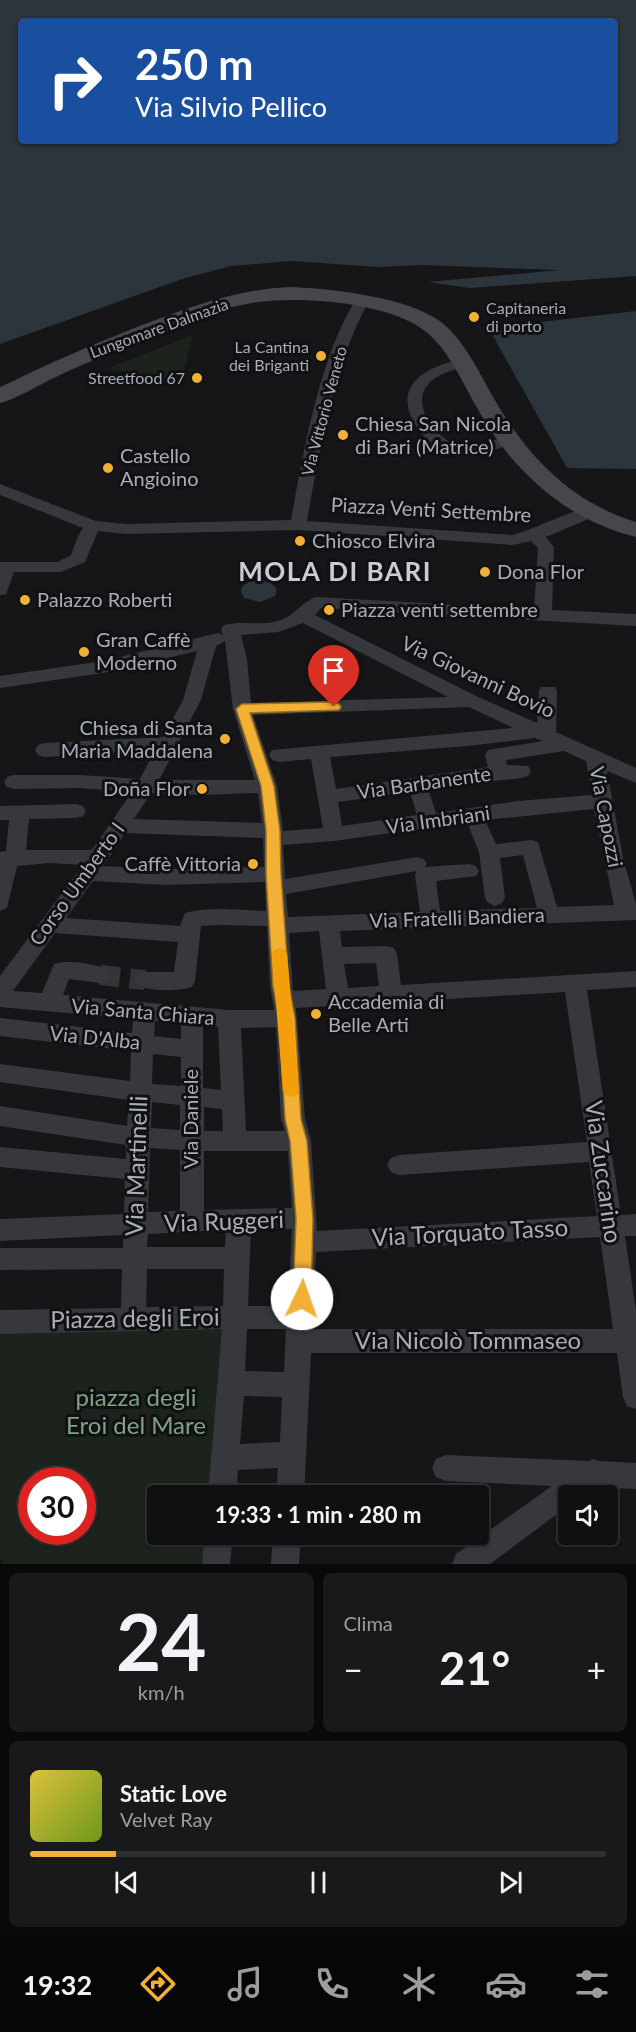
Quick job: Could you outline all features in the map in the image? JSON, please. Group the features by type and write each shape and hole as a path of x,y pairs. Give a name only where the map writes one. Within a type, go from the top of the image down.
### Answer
{"street":[{"name":"Lungomare Dalmazia","path":"0,396 100,349 200,311 239,299 291,294 362,301 391,308 426,322 441,334 462,363 508,441 528,466 550,484 592,511 636,530"},
{"name":"Via Vittorio Veneto","path":"298,525 310,460 335,362 351,320 362,301"},
{"path":"462,363 430,374 417,390 415,406 426,428 435,440 459,450 508,441"},
{"name":"Piazza Venti Settembre","path":"0,489 93,526 126,529 298,525 513,540 535,535 592,511"},
{"path":"0,590 4,567 62,567 78,558 86,536 93,526"},
{"name":"Piazza Venti Settembre","path":"535,535 546,547 543,615"},
{"path":"0,682 103,667 208,643 230,629 266,629 283,625 303,616 316,602 636,620"},
{"name":"Via Giovanni Bovio","path":"303,616 471,701 636,776"},
{"path":"230,629 236,642 242,709 267,756 267,786 274,835 274,881 293,1119 299,1141 305,1230 291,1485"},
{"name":"Corso Umberto I","path":"2,987 93,866 145,787 192,700 208,643"},
{"path":"267,756 542,732 548,691"},
{"path":"242,709 437,704 471,701"},
{"path":"45,750 170,743"},
{"path":"499,772 495,755 568,744"},
{"path":"319,751 334,834"},
{"name":"Via Capozzi","path":"595,756 603,801 631,912"},
{"name":"Via Barbanente","path":"328,797 499,772 521,771"},
{"path":"14,782 86,782 145,787 227,789 267,786"},
{"path":"417,784 429,821"},
{"name":"Via Imbriani","path":"119,826 274,835 334,834 518,808 603,801"},
{"path":"0,903 8,862 10,813 76,811"},
{"path":"474,816 489,852 495,898"},
{"path":"489,852 531,847 549,915"},
{"path":"8,859 49,856 93,866 166,877 274,881 417,864"},
{"path":"431,919 425,875 469,871"},
{"name":"Via Fratelli Bandiera","path":"189,935 192,920 217,917 328,923 631,912"},
{"path":"328,923 338,995"},
{"path":"48,925 189,935 184,981 145,980"},
{"path":"333,956 386,954 391,993"},
{"path":"49,1004 62,970 100,975"},
{"name":"Via Santa Chiara","path":"2,987 49,1004 229,1019 285,1009 338,995 636,979"},
{"name":"Via Zuccarino","path":"575,983 610,1226 632,1341 636,1397"},
{"name":"Via Martinelli","path":"133,1320 144,1013"},
{"name":"Via Daniele","path":"192,1016 192,1222"},
{"path":"229,1019 231,1100 235,1142"},
{"name":"Via D'Alba","path":"0,1028 191,1048"},
{"path":"0,1072 140,1092 231,1100"},
{"path":"0,1116 138,1137 191,1141 299,1141"},
{"path":"399,1165 600,1151"},
{"path":"0,1157 137,1170"},
{"path":"234,1317 239,1219"},
{"name":"Via Ruggeri","path":"0,1230 239,1219 305,1230"},
{"name":"Via Torquato Tasso","path":"305,1230 636,1225"},
{"path":"0,1259 236,1258"},
{"name":"Via Nicolò Tommaseo","path":"234,1317 300,1330 632,1341"},
{"name":"Piazza degli Eroi","path":"0,1322 234,1317 232,1383 223,1485"},
{"path":"232,1383 296,1384"},
{"path":"225,1457 292,1455"},
{"path":"446,1468 593,1472 636,1476"},
{"path":"466,1564 593,1472"},
{"path":"216,1564 218,1545"},
{"path":"285,1564 286,1545"}],"green space":[{"path":"193,335 180,385 108,368"},
{"name":"piazza degli Eroi del Mare","path":"231,1324 219,1485 147,1485 147,1545 214,1545 212,1564 4,1564 0,1557 0,1328"}],"shaded area":[{"path":"0,0 636,0 636,276 469,288 428,282 560,270 420,265 379,267 291,261 231,266 182,279 0,344"},
{"path":"636,311 636,469 567,468 493,336 505,326"},
{"path":"260,580 271,583 277,589 275,596 260,602 244,598 241,591 244,586"}],"tunnel":[{"path":"100,975 145,980"}],"slow traffic":[{"path":"280,954 281,986 287,1018 291,1091"}],"place":[{"name":"Capitaneria di porto","path":"474,317"},
{"name":"La Cantina dei Briganti","path":"321,356"},
{"name":"Streetfood 67","path":"197,378"},
{"name":"Chiesa San Nicola di Bari (Matrice)","path":"343,435"},
{"name":"Castello Angioino","path":"108,468"},
{"name":"Chiosco Elvira","path":"300,541"},
{"name":"Dona Flor","path":"485,572"},
{"name":"Palazzo Roberti","path":"25,600"},
{"name":"Piazza venti settembre","path":"329,610"},
{"name":"Gran Caffè Moderno","path":"84,652"},
{"name":"Chiesa di Santa Maria Maddalena","path":"225,739"},
{"name":"Doña Flor","path":"202,789"},
{"name":"Caffè Vittoria","path":"253,864"},
{"name":"Accademia di Belle Arti","path":"316,1014"}],"district":[{"name":"MOLA DI BARI","path":"335,572"}],"route":[{"path":"302,1299 305,1219 299,1141 293,1119 287,1018 281,986 271,808 267,786 242,709 334,707"}]}
